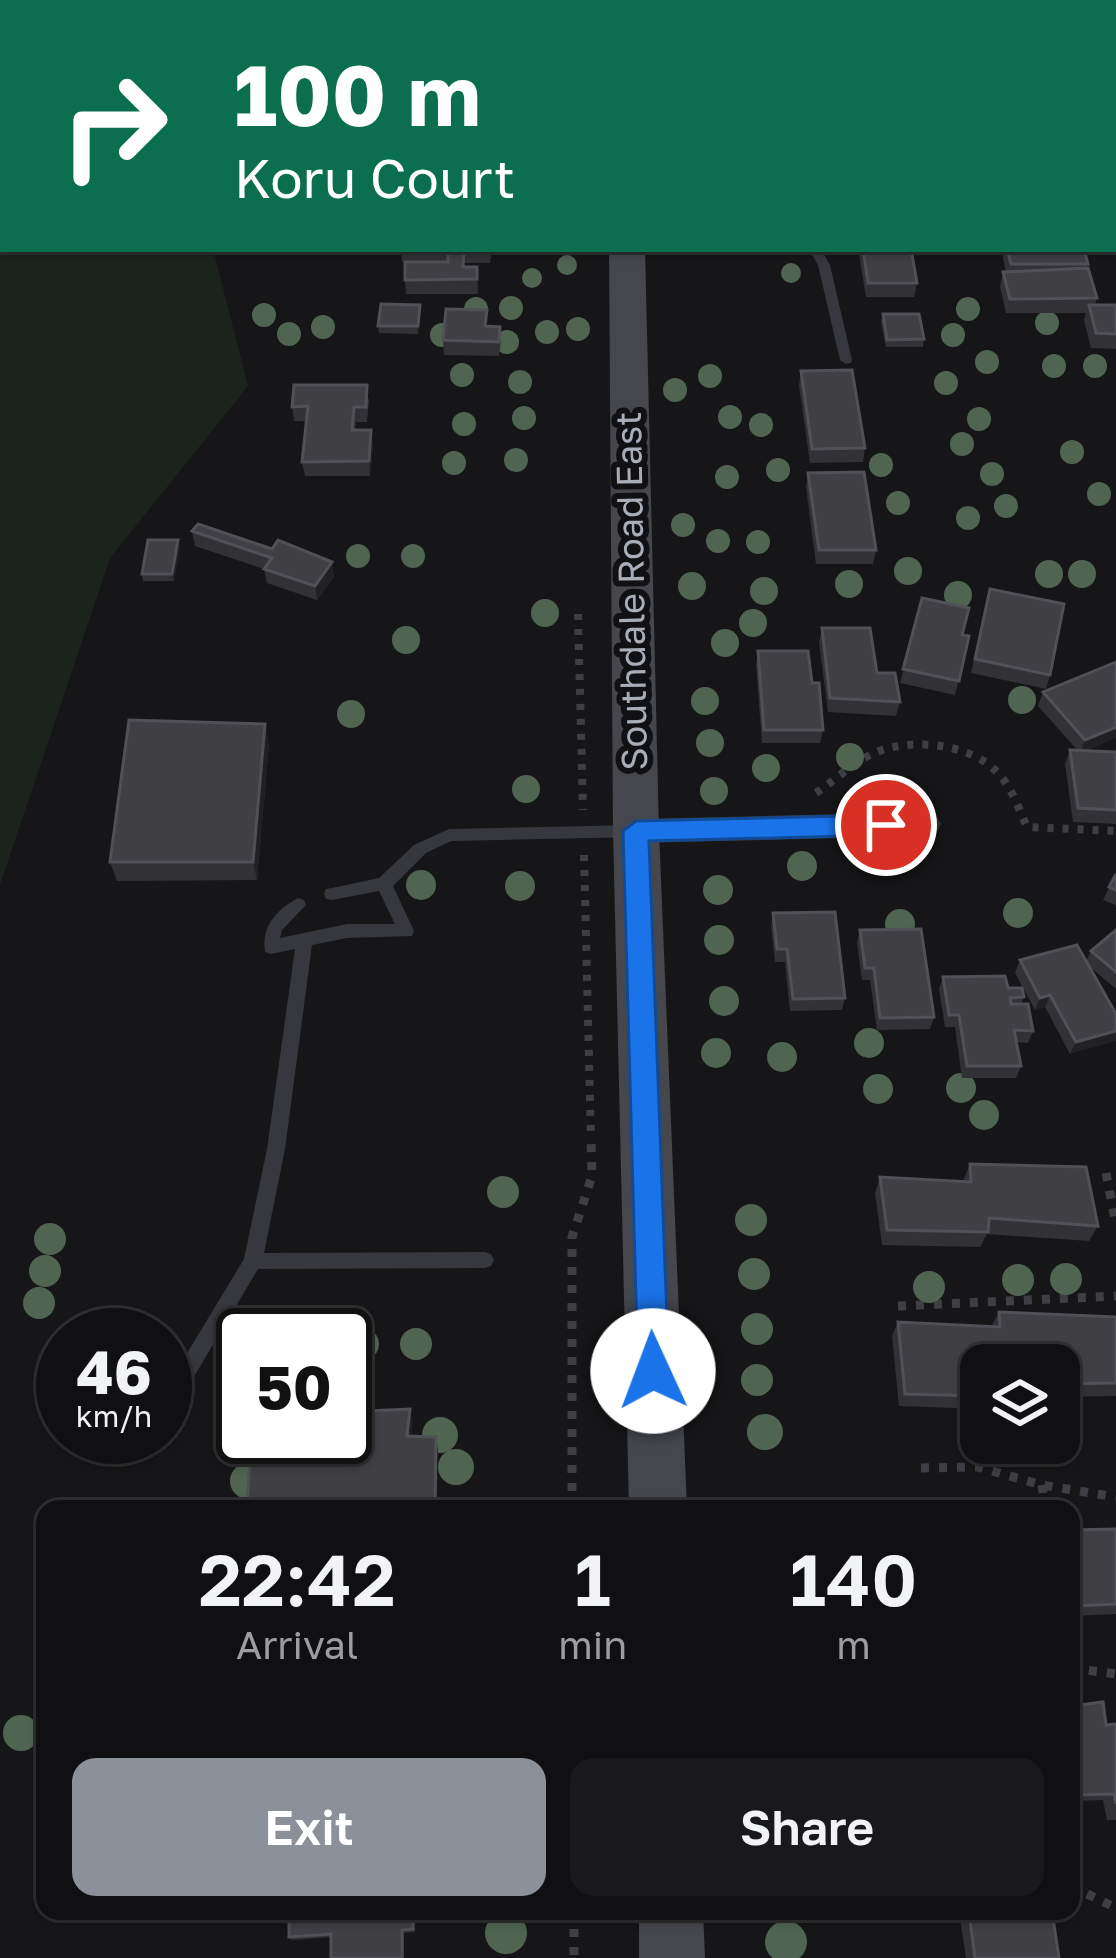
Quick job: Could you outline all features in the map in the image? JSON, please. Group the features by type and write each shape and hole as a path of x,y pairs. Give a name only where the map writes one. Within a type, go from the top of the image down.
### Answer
{"main road":[{"name":"Southdale Road East","path":"627,252 636,831 658,1500"},
{"path":"671,1920 672,1958"}],"street":[{"path":"636,831 926,824"}],"lane":[{"path":"817,252 824,265 846,360"},
{"path":"332,894 385,884 420,849 449,835 636,831"},
{"path":"298,905 274,927 271,947 347,931 406,931 385,884"},
{"path":"192,1362 253,1261 276,1149 304,941"},
{"path":"253,1261 485,1260"}],"path":[{"path":"572,1500 572,1237 592,1176 578,614"},
{"path":"809,797 871,754 912,744 955,751 988,764 1006,783 1028,827 1116,831"},
{"path":"1106,1173 1116,1224"},
{"path":"898,1306 1116,1296"},
{"path":"921,1468 978,1467 1042,1485 1116,1497"},
{"path":"1042,1485 1044,1500"},
{"path":"1080,1669 1116,1674"},
{"path":"1080,1890 1116,1908"},
{"path":"574,1920 574,1958"}],"shaded area":[{"path":"0,252 214,252 248,386 110,558 0,885"}],"building":[{"path":"448,252 464,252 463,267 477,267 477,279 405,280 405,262 448,262"},
{"path":"863,252 912,252 917,283 868,283"},
{"path":"1008,252 1085,252 1088,264 1011,264"},
{"path":"1088,268 1097,298 1010,299 1003,272"},
{"path":"381,304 420,305 418,326 378,326"},
{"path":"1089,305 1116,305 1116,334 1096,333"},
{"path":"446,309 487,310 485,326 500,327 499,342 443,340"},
{"path":"883,314 919,314 924,339 887,340"},
{"path":"852,370 865,448 812,449 801,371"},
{"path":"294,385 367,385 366,407 354,407 352,430 371,430 369,461 302,462 308,406 292,407"},
{"path":"864,472 876,550 819,550 808,473"},
{"path":"198,524 272,549 278,540 332,562 315,586 264,569 272,558 192,531"},
{"path":"148,540 178,540 172,574 142,574"},
{"path":"990,589 1064,604 1050,675 975,659"},
{"path":"922,598 969,608 962,635 969,636 959,681 903,669"},
{"path":"822,628 870,628 877,673 895,673 900,702 830,698"},
{"path":"758,651 808,651 812,683 819,683 823,730 764,730"},
{"path":"1116,662 1116,727 1085,740 1043,692"},
{"path":"129,720 265,724 253,862 110,862"},
{"path":"1070,750 1116,752 1116,810 1078,808"},
{"path":"835,912 845,998 793,999 787,949 777,949 773,913"},
{"path":"921,929 934,1017 880,1018 874,968 865,968 860,930"},
{"path":"1116,930 1116,972 1091,951"},
{"path":"1077,945 1116,1014 1116,1031 1076,1042 1050,995 1040,998 1020,960"},
{"path":"1005,976 1008,988 1022,988 1024,997 1010,998 1011,1004 1028,1004 1033,1031 1014,1030 1021,1066 967,1066 959,1015 949,1015 943,977"},
{"path":"970,1164 1086,1167 1098,1226 989,1218 988,1232 887,1230 880,1177 971,1182"},
{"path":"999,1312 1116,1317 1116,1383 1080,1384 1080,1344 960,1344 960,1395 905,1394 898,1322 1000,1327"},
{"path":"410,1409 407,1436 436,1437 435,1500 248,1500 250,1464 372,1464 372,1411"},
{"path":"1116,1529 1116,1604 1080,1606 1080,1530"},
{"path":"1103,1702 1106,1725 1116,1724 1116,1804 1114,1794 1080,1795 1080,1705"},
{"path":"289,1920 413,1920 413,1929 402,1930 402,1958 331,1958 331,1934 289,1937"},
{"path":"970,1920 1053,1920 1059,1958 975,1958"}],"route":[{"path":"653,1371 636,831 886,825"}]}
